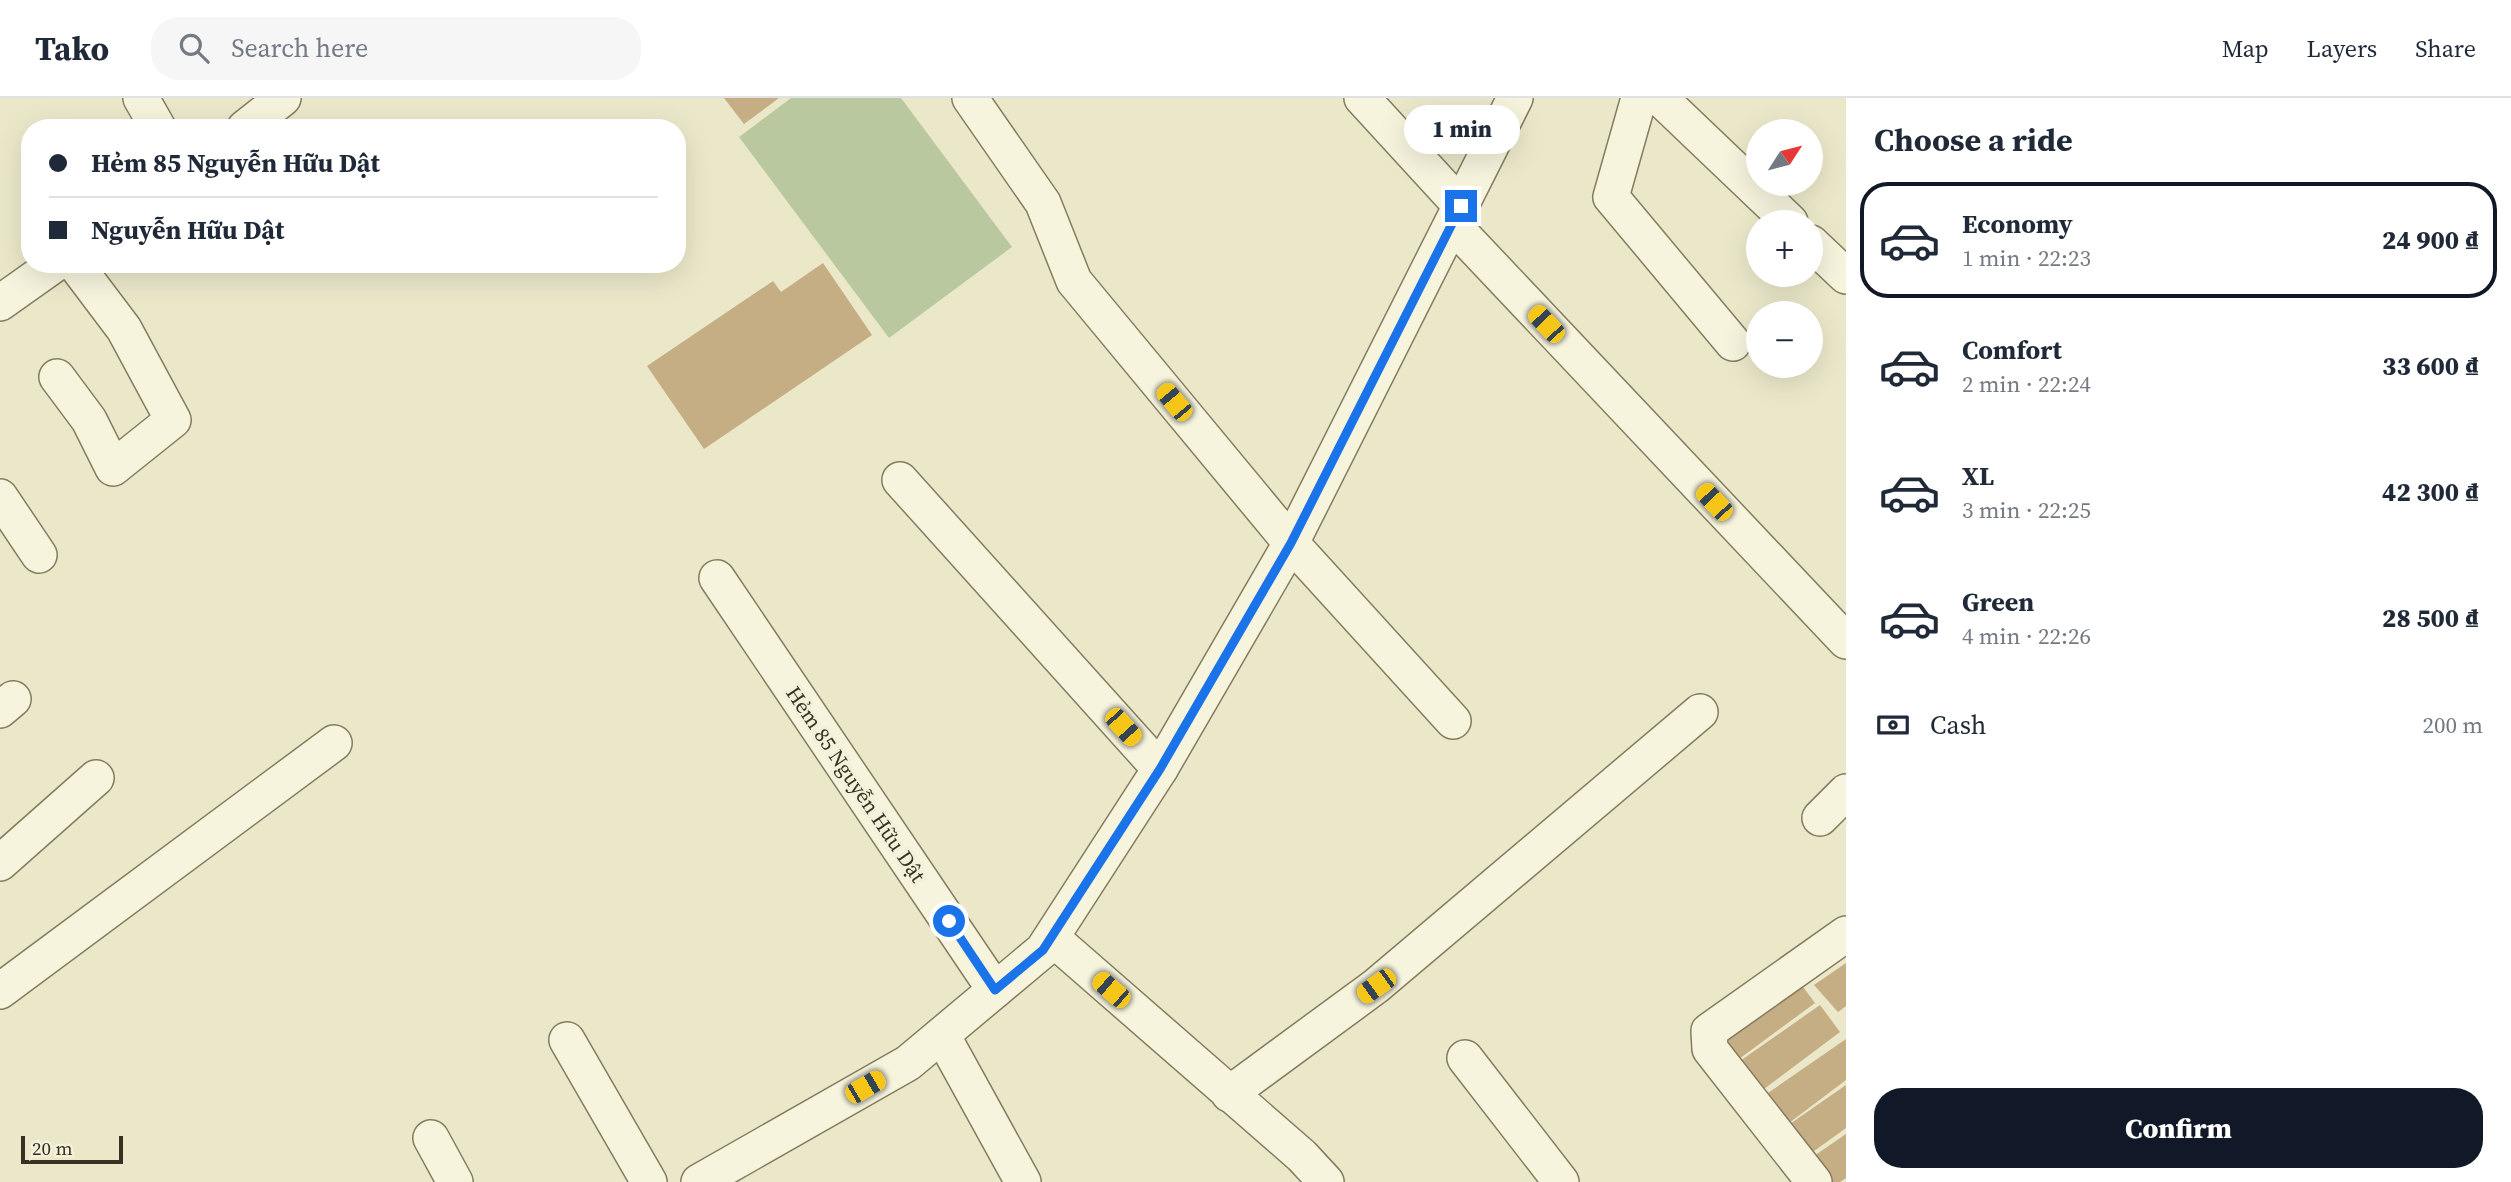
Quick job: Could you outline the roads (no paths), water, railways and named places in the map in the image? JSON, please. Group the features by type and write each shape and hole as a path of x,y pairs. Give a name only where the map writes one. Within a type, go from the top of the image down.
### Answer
{"street":[{"path":"141,98 153,119"},
{"path":"256,119 283,98"},
{"path":"970,98 1043,204 1074,281 1291,543 1453,721"},
{"path":"1362,98 1457,215 1846,641"},
{"path":"699,1182 908,1063 1043,950 1160,769 1291,543 1515,98"},
{"path":"1639,98 1611,197 1733,343"},
{"path":"1660,98 1777,210"},
{"path":"1823,254 1846,276"},
{"path":"0,303 42,273"},
{"path":"57,377 89,420 113,468 173,420 124,329 82,273"},
{"path":"900,480 1160,769"},
{"path":"0,498 40,555"},
{"name":"Hẻm 85 Nguyễn Hữu Dật","path":"717,578 995,990"},
{"path":"1229,1094 1376,986 1700,712"},
{"path":"0,991 334,743"},
{"path":"0,863 96,778"},
{"path":"1820,818 1846,792"},
{"path":"1814,1182 1710,1049 1709,1031 1846,934"},
{"path":"1052,938 1302,1156 1326,1182"},
{"path":"942,1035 1023,1182"},
{"path":"567,1040 649,1182"},
{"path":"1465,1058 1560,1182"},
{"path":"431,1138 455,1182"}]}
